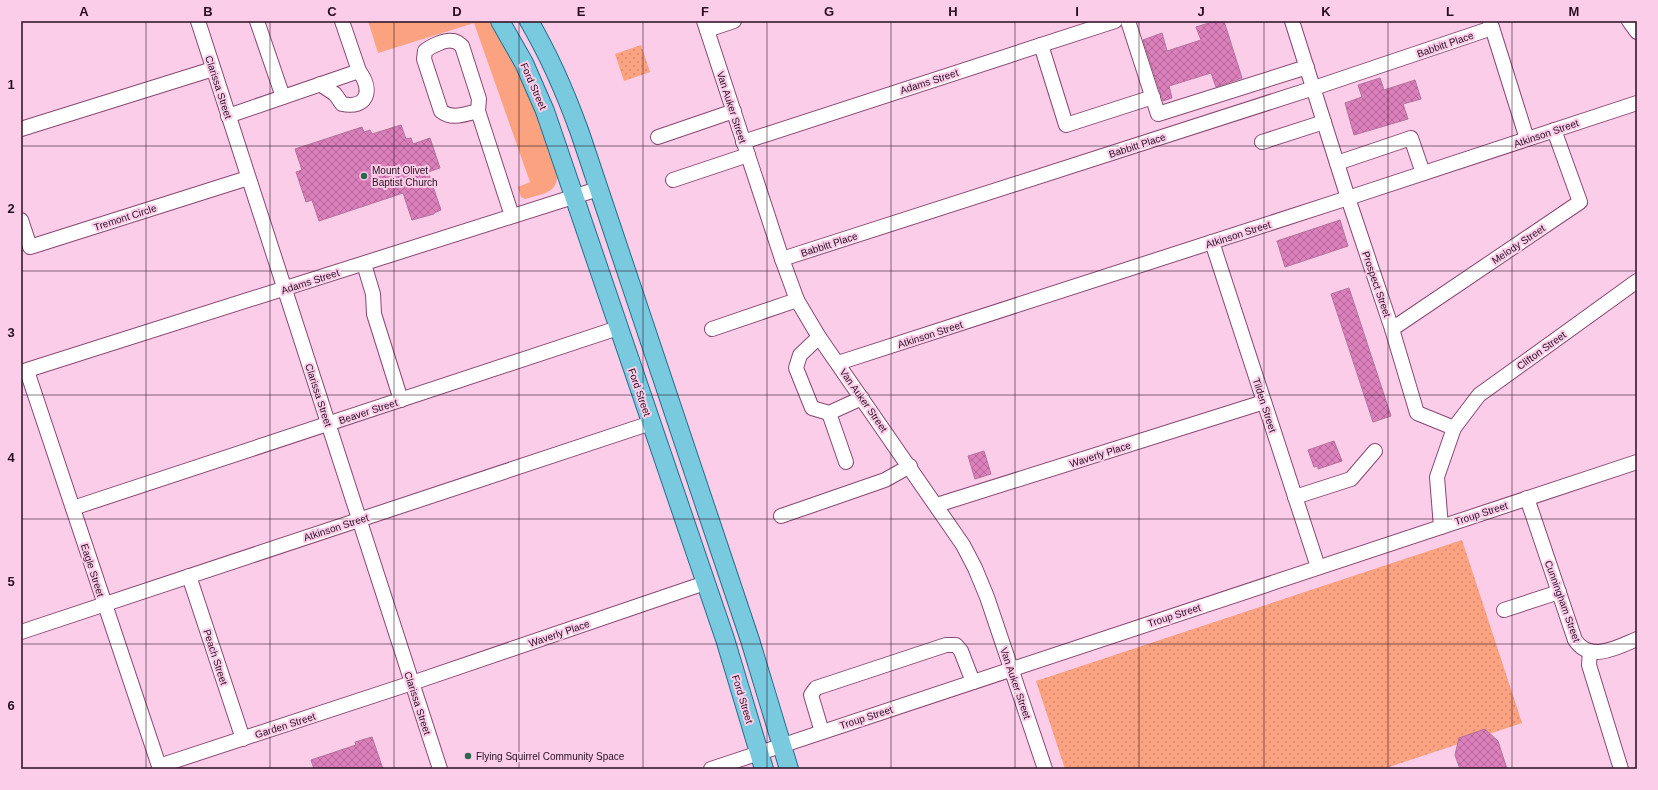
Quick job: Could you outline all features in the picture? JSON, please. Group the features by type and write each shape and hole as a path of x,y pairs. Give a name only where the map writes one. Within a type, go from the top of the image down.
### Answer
{"main road":[{"name":"Ford Street","path":"500,21 524,63 545,111 730,657 762,761"},
{"path":"529,21 561,84 580,133 752,646 789,769"}],"street":[{"name":"Clarissa Street","path":"198,21 440,769"},
{"path":"257,21 283,97"},
{"path":"320,84 335,94 342,104 352,106 359,104 367,93 364,78 359,71 342,21"},
{"path":"706,26 734,21"},
{"name":"Adams Street","path":"743,142 1115,21"},
{"path":"1128,21 1158,114 1307,67"},
{"name":"Prospect Street","path":"1292,21 1348,198 1392,329 1417,413 1454,428"},
{"path":"1630,21 1637,32"},
{"path":"1491,24 1527,139"},
{"name":"Babbitt Place","path":"782,259 1314,88 1491,24"},
{"name":"Van Auker Street","path":"706,26 743,142 797,300 819,337 963,544 975,568 1012,669 1045,769"},
{"path":"478,111 453,116 446,115 441,111 424,59 425,51 430,47 451,40 456,41 462,46 479,99 478,111 512,216"},
{"path":"1041,45 1066,125 1152,97"},
{"path":"21,129 213,69"},
{"path":"228,116 359,71"},
{"name":"Atkinson Street","path":"838,363 1637,103"},
{"path":"658,137 734,111"},
{"path":"1262,142 1324,122"},
{"name":"Melody Street","path":"1392,329 1580,202 1554,130"},
{"path":"1337,162 1411,138 1423,173"},
{"path":"673,180 748,155"},
{"name":"Tremont Circle","path":"21,220 30,247 248,178"},
{"name":"Adams Street","path":"24,372 598,189"},
{"name":"Tilden Street","path":"1212,242 1318,567"},
{"path":"364,264 373,294 374,314 401,400"},
{"name":"Clifton Street","path":"1454,428 1479,395 1637,281"},
{"path":"712,329 797,300"},
{"name":"Beaver Street","path":"73,508 618,328"},
{"path":"819,337 800,355 796,368 812,408 830,413 862,398"},
{"name":"Eagle Street","path":"24,372 73,508 159,768"},
{"name":"Waverly Place","path":"937,506 1264,402"},
{"path":"830,413 846,462"},
{"name":"Atkinson Street","path":"21,632 104,603 651,423"},
{"path":"1440,527 1437,477 1454,428"},
{"path":"1295,497 1351,479 1376,451"},
{"name":"Troup Street","path":"711,769 762,761 782,745 1637,462"},
{"path":"781,516 885,480 910,466"},
{"name":"Cunningham Street","path":"1527,498 1575,640 1584,649 1590,651 1608,650 1637,639"},
{"name":"Peach Street","path":"189,576 243,739"},
{"name":"Waverly Place","path":"412,683 705,583"},
{"path":"1504,610 1558,592"},
{"path":"822,732 811,695 816,688 946,645 956,644 961,651 973,682"},
{"path":"1590,651 1589,665 1621,769"},
{"name":"Garden Street","path":"159,768 412,683"}],"shaded area":[{"path":"368,21 489,21 515,65 531,97 557,173 557,180 552,189 542,194 525,199 521,197 518,187 530,182 474,23 378,53"},
{"path":"641,45 650,72 624,81 615,54"},
{"path":"1462,540 1522,723 1383,769 1065,769 1036,681"}],"building":[{"path":"1215,21 1224,21 1242,78 1216,87 1211,73 1169,86 1172,98 1163,101 1143,40 1162,33 1167,51 1201,40 1196,27"},
{"path":"1380,78 1384,90 1415,80 1421,99 1403,104 1408,119 1354,135 1345,103 1362,97 1358,85"},
{"name":"Mount Olivet Baptist Church","path":"401,125 406,139 411,138 413,144 430,138 440,168 428,172 441,210 434,214 412,220 403,193 319,221 312,200 306,202 296,172 302,170 295,149 362,127 364,132 370,130 372,134"},
{"path":"1340,220 1348,246 1285,267 1277,241"},
{"path":"1349,288 1391,416 1373,422 1331,294"},
{"path":"1334,441 1342,461 1318,469 1318,466 1314,467 1308,450"},
{"path":"984,451 991,474 975,479 968,456"},
{"path":"1485,729 1498,741 1507,769 1460,769 1455,755 1459,738"},
{"path":"372,737 383,769 314,769 311,760 356,745 355,742"}],"place":[{"name":"Mount Olivet Baptist Church","path":"364,176"},
{"name":"Flying Squirrel Community Space","path":"468,756"}]}
